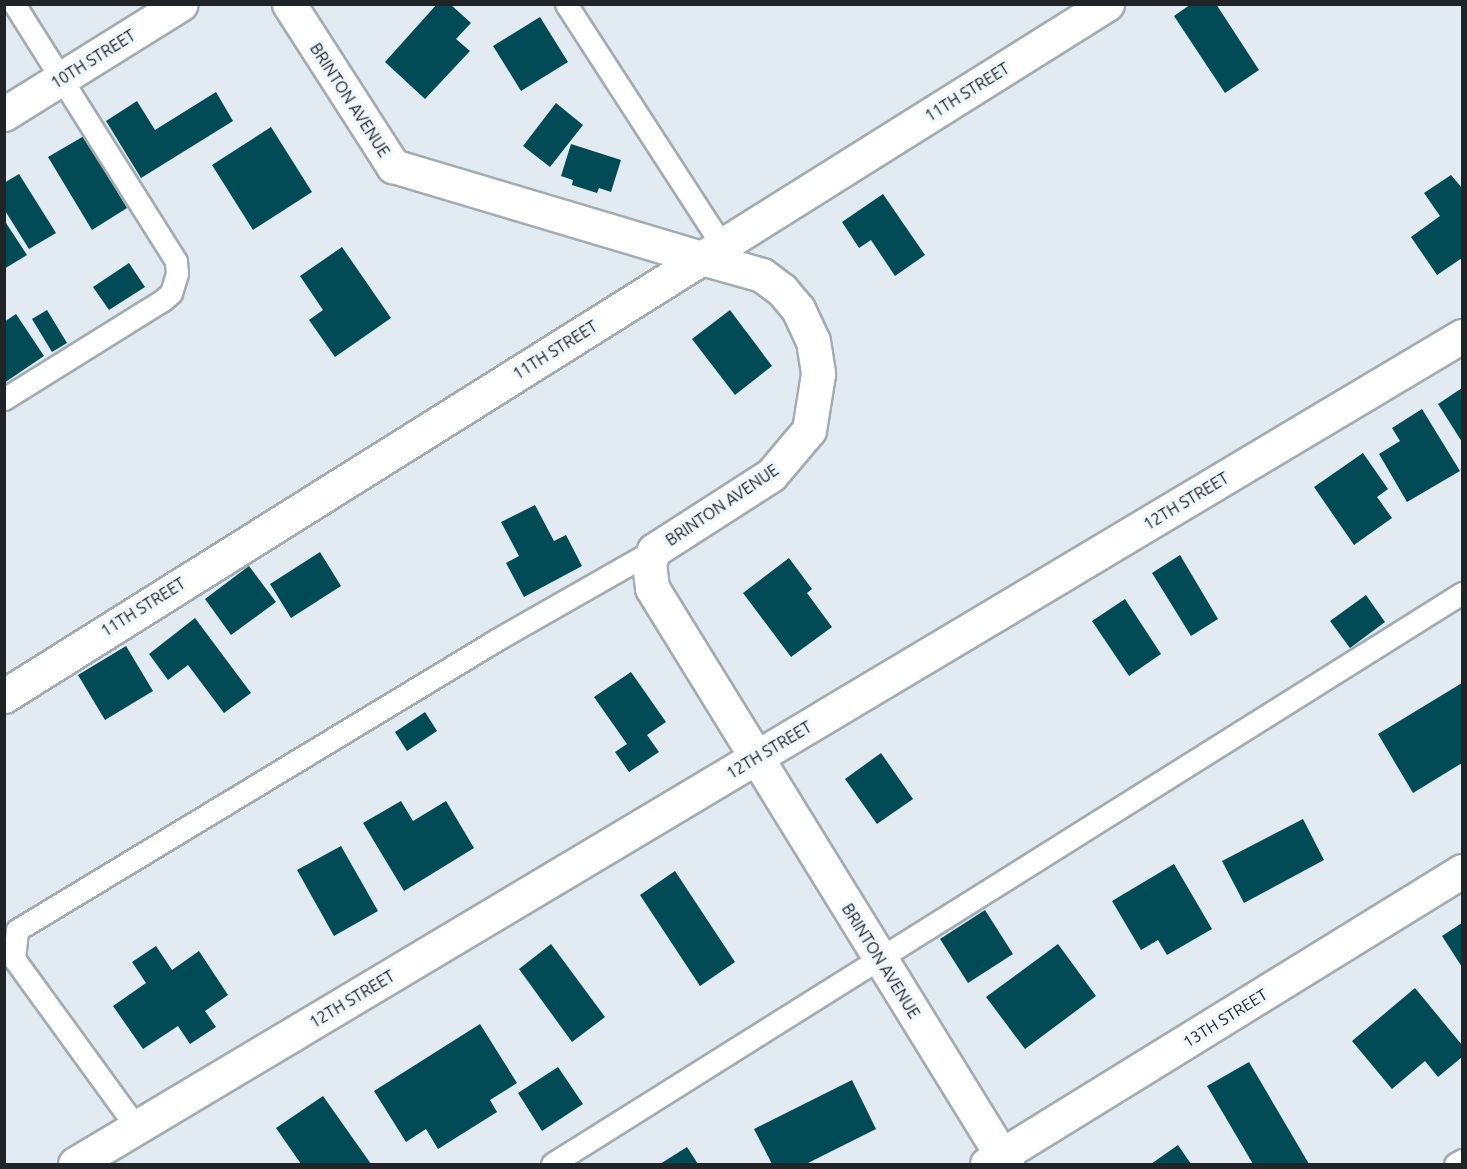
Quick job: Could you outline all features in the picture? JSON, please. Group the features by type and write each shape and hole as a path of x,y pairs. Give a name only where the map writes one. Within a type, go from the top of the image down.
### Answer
{"street":[{"name":"10TH STREET","path":"4,114 181,4"},
{"name":"BRINTON AVENUE","path":"289,4 382,154 393,166 712,252 762,275 782,290 798,309 813,341 818,374 816,406 809,430 771,474 654,550 650,563 652,588 880,958 999,1162"},
{"name":"11TH STREET","path":"4,696 1107,4"},
{"name":"12TH STREET","path":"75,1164 1462,336"},
{"name":"13TH STREET","path":"999,1162 1462,871"}],"lane":[{"path":"4,399 163,300 171,293 177,273 176,261 14,4"},
{"path":"567,4 712,252"},
{"path":"137,1128 14,959 16,930 498,639 654,550"},
{"path":"552,1164 1462,593"},
{"path":"1455,1164 1462,1160"}],"building":[{"path":"437,4 450,4 471,23 456,39 470,51 425,99 385,62"},
{"path":"1191,4 1216,4 1259,70 1225,93 1174,16"},
{"path":"540,17 568,62 521,91 493,46"},
{"path":"216,92 233,121 141,178 106,121 137,101 155,130"},
{"path":"556,103 583,125 550,167 523,146"},
{"path":"271,127 312,192 253,230 212,165"},
{"path":"84,136 127,208 92,230 48,157"},
{"path":"571,144 621,160 611,192 599,188 597,193 572,185 573,180 561,176"},
{"path":"19,174 56,233 29,249 4,209 4,183"},
{"path":"1451,175 1462,188 1462,258 1437,275 1411,237 1440,216 1424,193"},
{"path":"883,194 925,255 895,276 871,240 859,248 842,222"},
{"path":"4,220 27,255 4,269"},
{"path":"342,247 391,318 335,357 309,320 323,310 300,276"},
{"path":"129,263 145,287 109,310 93,287"},
{"path":"47,310 67,343 52,352 32,319"},
{"path":"730,310 772,366 735,395 692,339"},
{"path":"16,314 44,356 4,383 4,322"},
{"path":"1462,388 1462,442 1438,404"},
{"path":"1422,409 1460,471 1407,502 1379,454 1400,441 1392,428"},
{"path":"1363,453 1388,489 1377,497 1392,518 1354,545 1314,487"},
{"path":"535,505 554,541 566,535 582,566 524,597 506,563 519,556 501,522"},
{"path":"320,552 341,586 291,618 270,584"},
{"path":"1180,555 1218,619 1191,636 1152,573"},
{"path":"789,558 812,589 807,593 832,627 791,657 743,593"},
{"path":"249,566 276,602 231,635 205,599"},
{"path":"1366,595 1385,622 1350,648 1330,621"},
{"path":"1125,599 1161,654 1129,676 1092,621"},
{"path":"195,618 251,693 224,713 188,665 168,680 149,654"},
{"path":"126,646 153,691 105,720 78,675"},
{"path":"631,672 666,722 647,735 659,752 629,772 615,752 627,744 594,697"},
{"path":"1462,683 1462,763 1413,793 1378,734"},
{"path":"425,712 437,731 407,751 395,732"},
{"path":"881,753 913,799 877,824 845,779"},
{"path":"401,801 413,821 446,801 474,848 404,891 363,823"},
{"path":"1303,819 1324,860 1244,903 1222,861"},
{"path":"341,846 378,911 334,936 297,870"},
{"path":"1174,864 1212,929 1167,955 1158,940 1141,950 1112,901"},
{"path":"675,871 735,962 700,986 640,895"},
{"path":"985,910 1013,954 968,983 940,939"},
{"path":"1462,923 1462,967 1442,936"},
{"path":"551,944 605,1017 572,1042 519,969"},
{"path":"1058,944 1096,996 1025,1049 986,997"},
{"path":"156,946 172,970 199,951 228,995 205,1011 216,1027 190,1044 178,1026 143,1049 113,1006 146,983 132,962"},
{"path":"1415,988 1462,1045 1462,1057 1438,1077 1425,1061 1392,1089 1352,1041"},
{"path":"480,1024 517,1083 490,1100 497,1112 438,1149 426,1129 406,1142 374,1091"},
{"path":"1249,1062 1309,1164 1253,1164 1207,1086"},
{"path":"558,1067 583,1104 542,1131 518,1093"},
{"path":"852,1080 876,1129 806,1164 772,1164 754,1129"},
{"path":"323,1096 371,1164 301,1164 276,1128"},
{"path":"1178,1145 1191,1164 1151,1164"},
{"path":"687,1147 698,1164 660,1164"}]}
